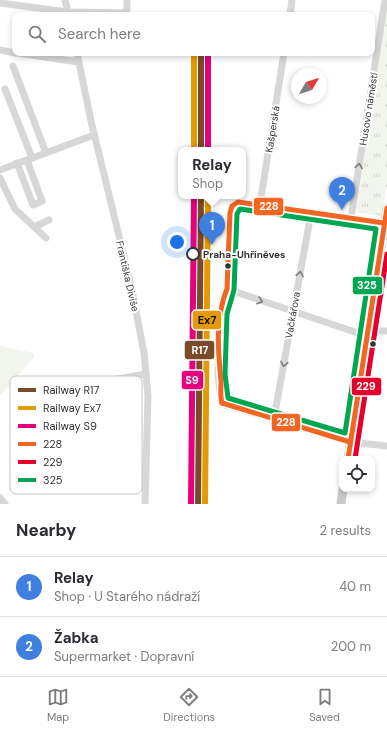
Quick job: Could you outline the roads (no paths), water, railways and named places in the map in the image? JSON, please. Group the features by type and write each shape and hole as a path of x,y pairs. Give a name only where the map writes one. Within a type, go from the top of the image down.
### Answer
{"main road":[{"path":"348,456 387,208"},
{"path":"341,504 343,492"}],"street":[{"path":"65,0 68,12"},
{"path":"126,12 127,10 127,0"},
{"path":"290,12 292,0"},
{"name":"Husovo náměstí","path":"375,50 385,0"},
{"path":"0,3 56,12"},
{"path":"0,50 12,52"},
{"path":"37,56 78,62"},
{"name":"Františka Diviše","path":"77,56 94,135 131,285 146,374 148,396 145,504"},
{"name":"Kašperská","path":"260,204 284,56"},
{"name":"Husovo náměstí","path":"351,218 374,56"},
{"path":"13,66 46,153"},
{"path":"5,89 42,201 33,204 17,163"},
{"path":"0,170 94,135"},
{"path":"0,178 11,203 34,228 46,238"},
{"path":"384,223 260,204 238,202 232,206 230,213 227,289 223,298 220,313 218,374 222,403 350,442 387,446"},
{"name":"Vačkářova","path":"274,418 311,212"},
{"path":"34,228 50,220"},
{"path":"227,289 360,334 387,331"},
{"path":"136,376 146,374"},
{"path":"0,498 5,504"}],"rail line":[{"name":"Ex7","path":"194,56 194,147"},
{"name":"R17","path":"201,56 201,147"},
{"name":"S9","path":"208,56 208,147"},
{"name":"S9","path":"191,504 194,199"},
{"name":"R17","path":"198,504 201,199"},
{"name":"Ex7","path":"205,504 208,199"}],"place":[{"name":"Žabka","path":"342,210"},
{"name":"Relay","path":"212,245"},
{"name":"Praha-Uhříněves","path":"193,254"}]}
